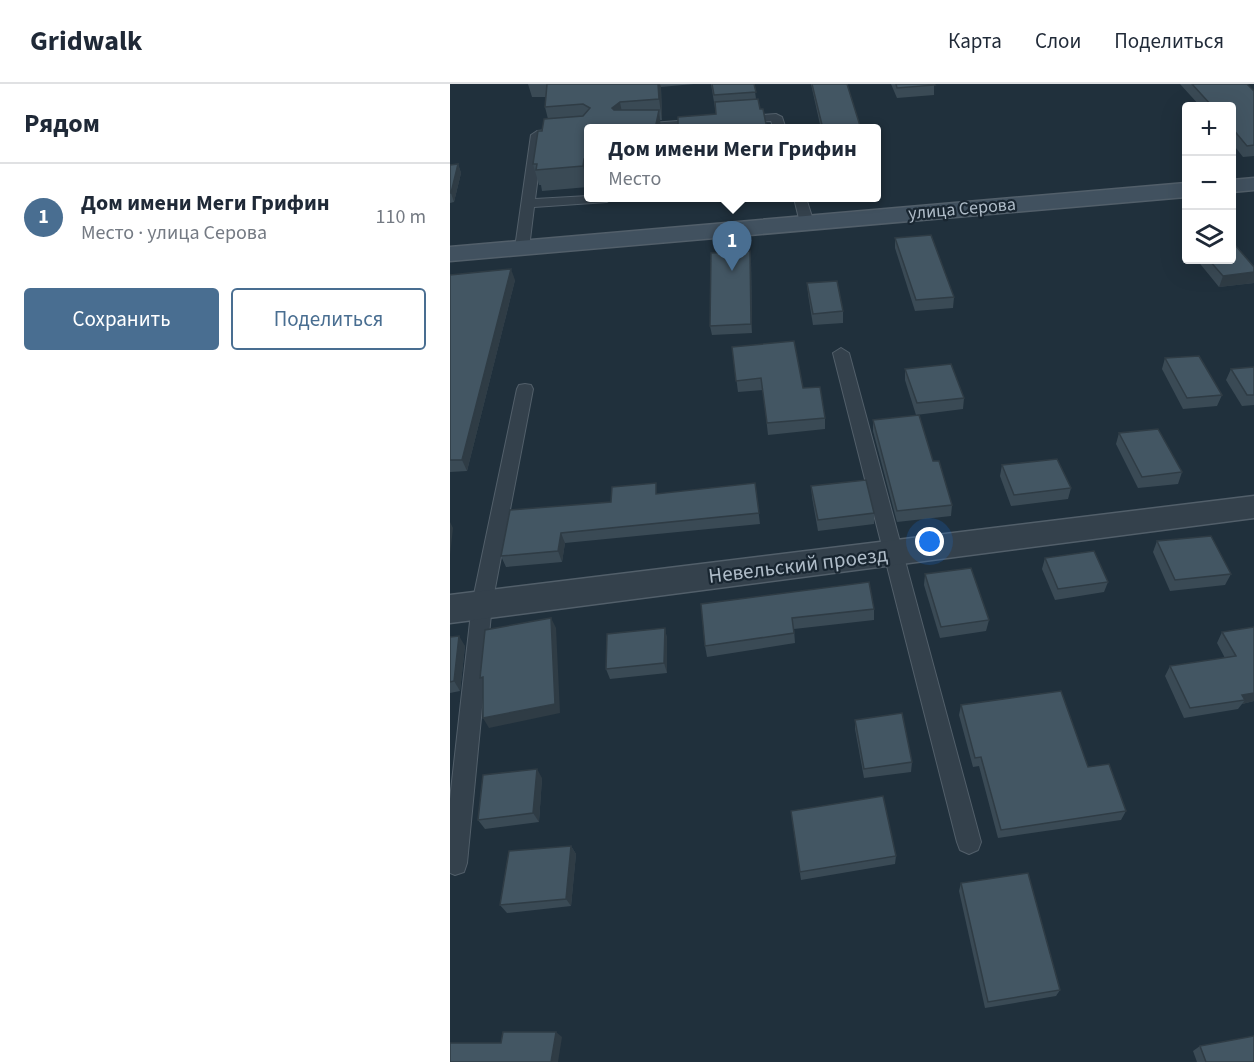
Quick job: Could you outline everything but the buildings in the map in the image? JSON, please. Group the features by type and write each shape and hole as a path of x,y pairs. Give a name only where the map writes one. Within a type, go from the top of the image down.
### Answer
{"main road":[{"path":"1236,186 1254,184"},
{"name":"улица Серова","path":"450,254 1182,190"}],"street":[{"name":"Невельский проезд","path":"450,609 1254,507"}],"lane":[{"path":"686,124 776,117 778,124"},
{"path":"522,248 537,135 584,131"},
{"path":"527,204 584,200"},
{"path":"801,202 807,223"},
{"path":"841,353 969,842"},
{"path":"455,863 482,604 525,389"}],"place":[{"name":"Дом имени Меги Грифин","path":"732,271"}]}
